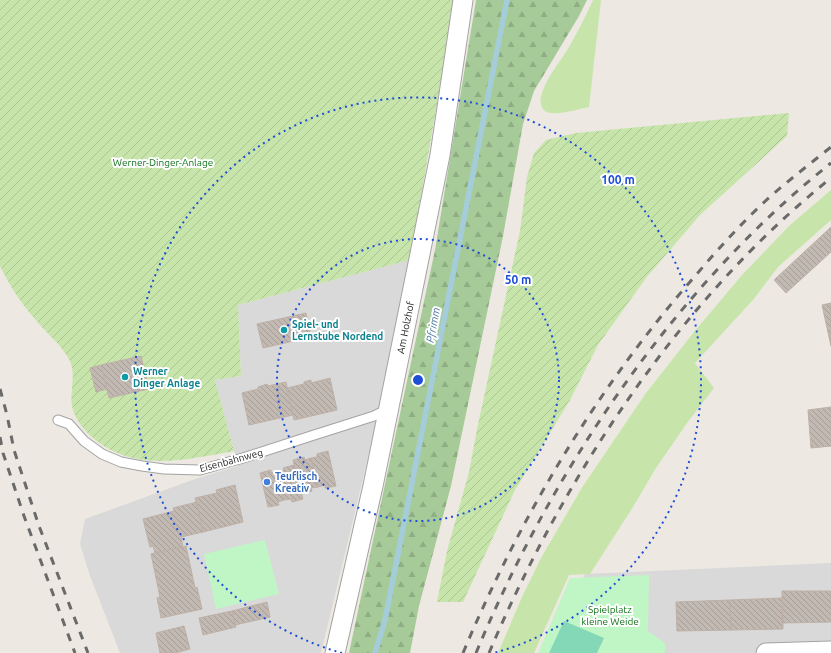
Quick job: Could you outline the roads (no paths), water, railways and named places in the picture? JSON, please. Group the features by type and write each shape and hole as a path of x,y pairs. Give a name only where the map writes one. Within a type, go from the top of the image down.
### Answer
{"street":[{"name":"Am Holzhof","path":"335,653 373,486 440,155 463,0"},
{"path":"766,653 831,651"}],"lane":[{"name":"Eisenbahnweg","path":"58,420 69,424 84,441 102,454 121,462 157,468 200,470 243,458 374,416 388,409"}],"waterway":[{"name":"Pfrimm","path":"375,653 385,620 507,0"}],"railway":[{"path":"463,653 484,604 508,556 559,463 587,418 649,331 738,228 776,192 831,147"},
{"path":"476,653 507,584 542,517 581,450 624,386 670,324 720,266 774,212 831,163"},
{"path":"489,653 519,587 553,521 590,457 632,394 676,335 724,278 776,226 831,178"},
{"path":"0,389 14,450 39,526 88,653"},
{"path":"0,437 3,453 24,516 75,653"}],"place":[{"name":"Spiel- und Lernstube Nordend","path":"284,330"},
{"name":"Werner Dinger Anlage","path":"125,377"},
{"name":"Teuflisch Kreativ","path":"267,482"}],"park label":[{"name":"Werner-Dinger-Anlage","path":"163,162"},
{"name":"Spielplatz kleine Weide","path":"610,614"}]}
